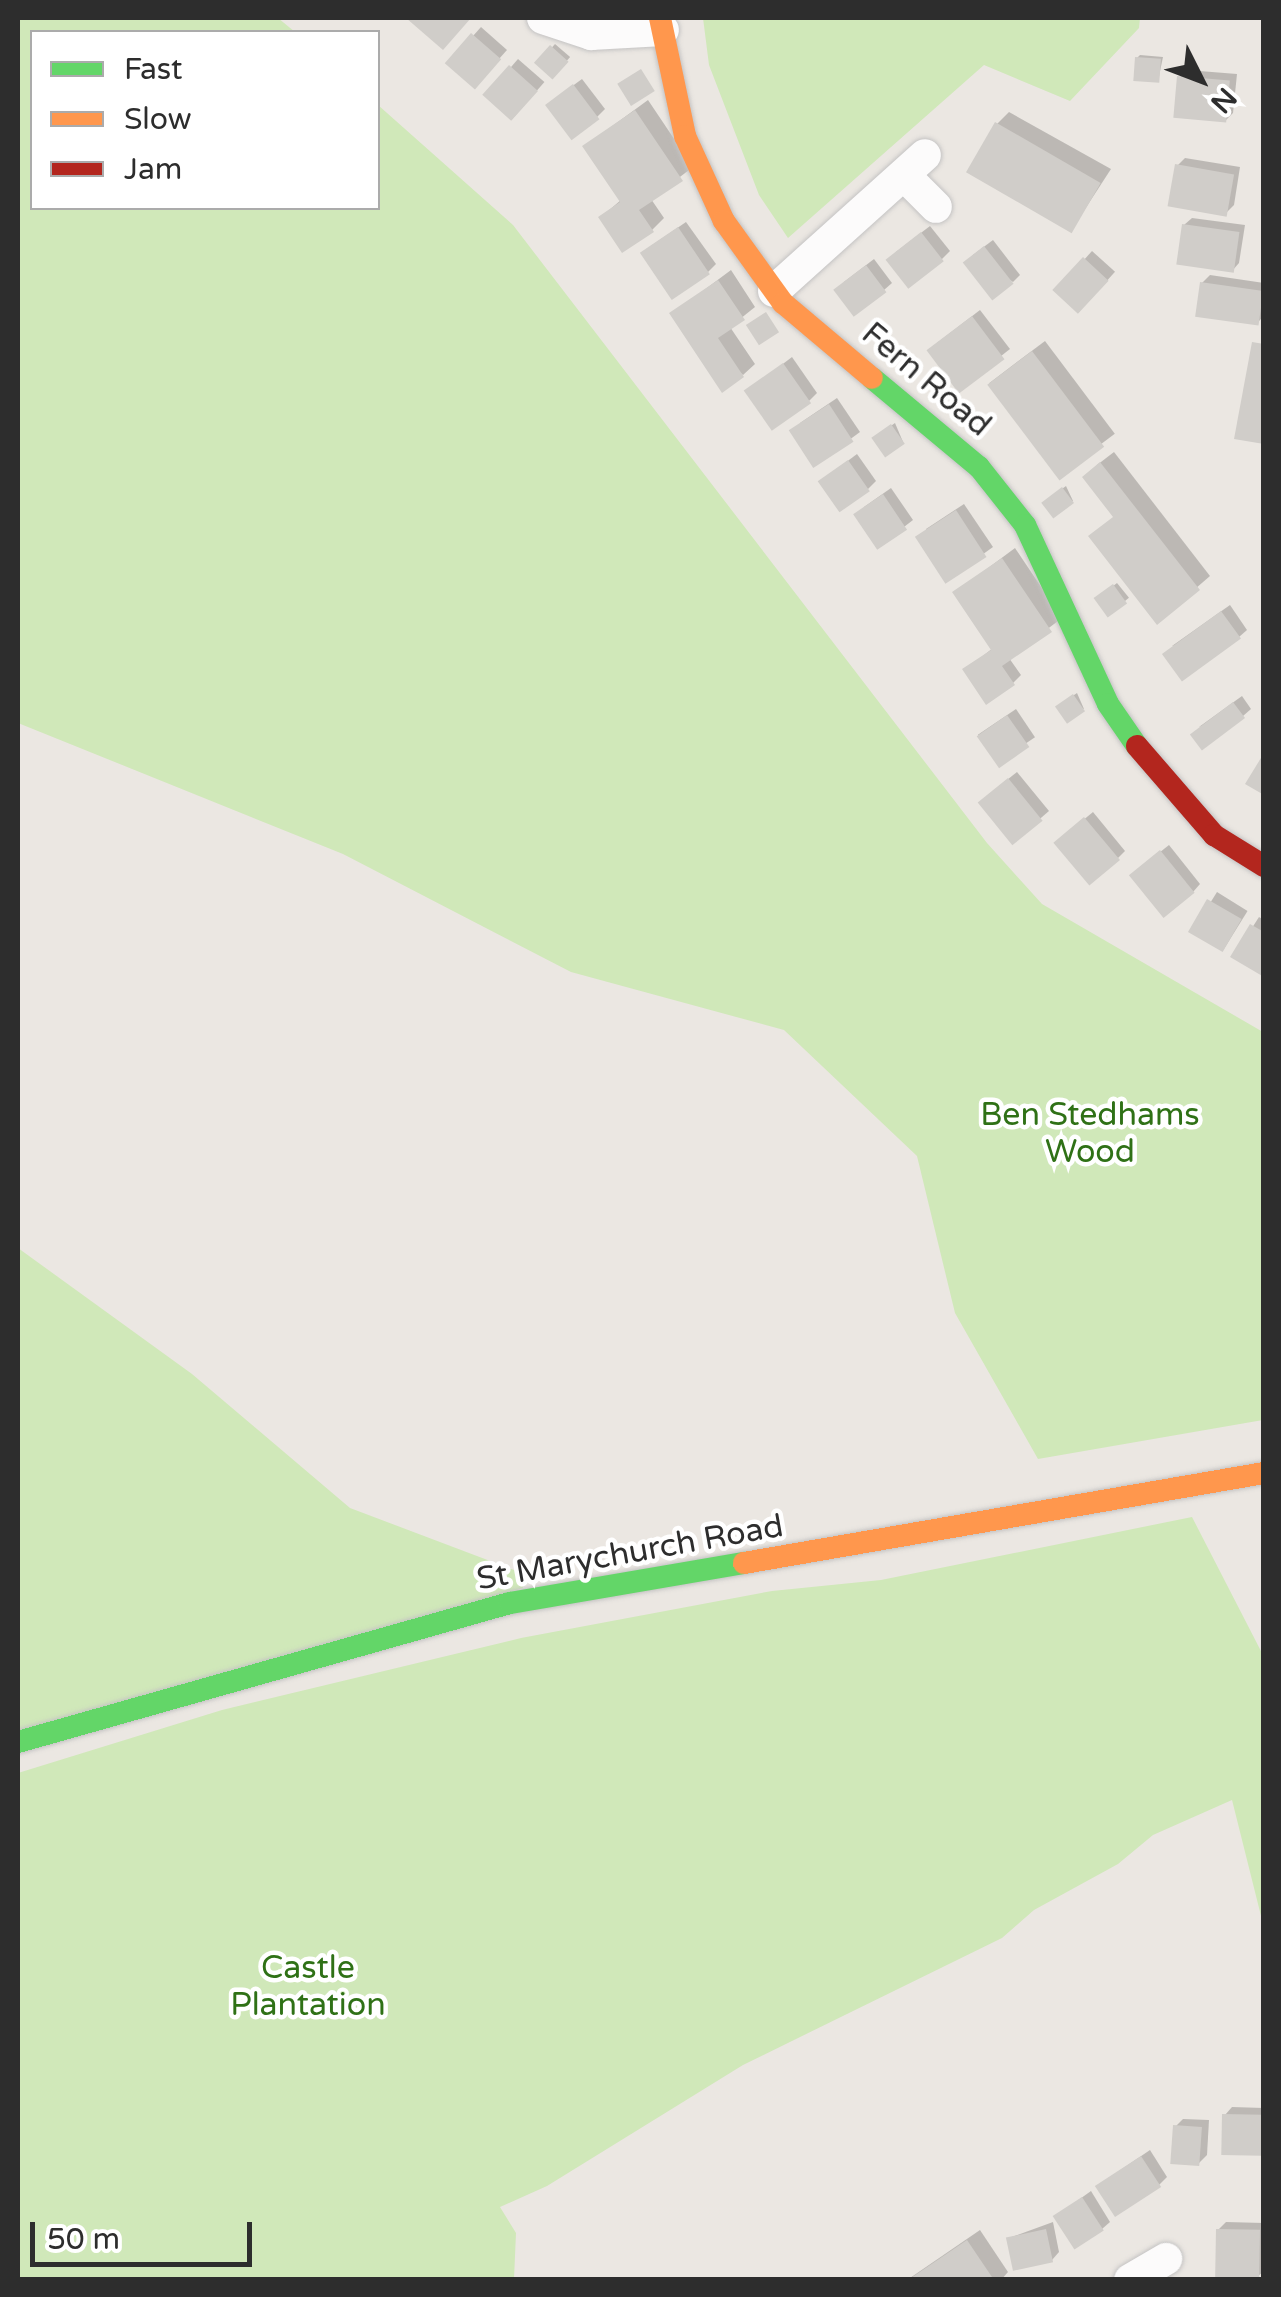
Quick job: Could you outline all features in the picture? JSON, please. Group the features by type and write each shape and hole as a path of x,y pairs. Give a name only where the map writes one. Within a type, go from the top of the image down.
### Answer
{"street":[{"path":"543,18 591,34 662,24"},
{"name":"Fern Road","path":"662,24 686,136 724,221 774,291 979,467 1024,525 1108,704 1159,778 1214,835 1264,866"},
{"path":"774,291 915,165 936,207"},
{"name":"St Marychurch Road","path":"18,1742 510,1603 1264,1474"},
{"path":"1130,2280 1166,2258"}],"green space":[{"name":"Ben Stedhams Wood","path":"18,18 278,18 293,30 30,30 30,210 380,210 380,107 513,225 987,843 1042,904 1263,1032 1263,1420 1038,1459 955,1313 917,1156 784,1030 571,972 343,854 18,723"},
{"path":"703,18 1140,18 1139,28 1070,101 984,65 788,238 759,195 709,65"},
{"path":"18,1248 192,1374 350,1508 522,1573 523,1588 18,1733"},
{"name":"Castle Plantation","path":"1192,1517 1263,1655 1263,1924 1232,1800 1153,1835 1118,1864 1034,1910 1002,1938 743,2065 547,2186 500,2207 516,2233 514,2279 18,2279 18,1773 222,1710 521,1638 772,1591 881,1580"}],"building":[{"path":"406,18 471,18 443,50"},
{"path":"471,33 501,59 475,89 445,63"},
{"path":"550,45 569,62 553,80 534,63"},
{"path":"1135,57 1161,59 1159,83 1133,81"},
{"path":"509,65 538,91 511,121 482,95"},
{"path":"641,69 655,91 631,106 617,84"},
{"path":"1177,76 1230,81 1226,122 1173,118"},
{"path":"573,84 599,119 572,140 545,105"},
{"path":"635,110 683,181 639,210 654,232 622,253 598,217 620,202 582,146"},
{"path":"995,122 1101,183 1072,233 966,172"},
{"path":"1175,164 1234,174 1227,217 1168,206"},
{"path":"1182,224 1239,232 1234,273 1176,265"},
{"path":"678,227 710,274 672,300 640,253"},
{"path":"921,232 944,261 908,289 886,260"},
{"path":"984,246 1014,284 992,300 963,263"},
{"path":"1083,257 1109,281 1078,314 1052,290"},
{"path":"866,265 886,292 854,317 833,290"},
{"path":"718,280 745,320 718,338 744,377 722,393 669,313"},
{"path":"1200,282 1263,291 1259,326 1195,317"},
{"path":"766,312 779,332 759,345 746,325"},
{"path":"972,316 1004,359 959,393 926,350"},
{"path":"1252,342 1264,344 1264,444 1234,439"},
{"path":"1032,351 1104,447 1059,481 987,385"},
{"path":"783,363 811,403 772,431 744,391"},
{"path":"829,404 854,442 813,468 789,430"},
{"path":"891,424 905,444 885,457 871,438"},
{"path":"848,460 870,491 839,512 818,481"},
{"path":"1100,462 1200,590 1157,625 1088,536 1113,517 1082,477"},
{"path":"1062,487 1074,503 1053,519 1041,503"},
{"path":"883,494 907,530 877,550 853,514"},
{"path":"956,510 986,557 945,584 915,537"},
{"path":"1002,558 1052,632 1002,666 1015,685 986,705 962,669 991,650 952,592"},
{"path":"1113,584 1127,603 1108,618 1094,598"},
{"path":"1221,611 1241,639 1182,681 1162,654"},
{"path":"1073,694 1085,711 1067,724 1055,707"},
{"path":"1233,702 1245,718 1202,750 1190,734"},
{"path":"1007,715 1029,747 999,768 977,736"},
{"path":"1264,753 1264,795 1245,784"},
{"path":"1008,778 1043,821 1012,845 978,803"},
{"path":"1084,817 1120,860 1089,886 1053,843"},
{"path":"1160,850 1195,893 1164,918 1129,875"},
{"path":"1207,899 1242,919 1223,952 1188,932"},
{"path":"1250,924 1264,932 1264,977 1230,957"},
{"path":"1222,2114 1263,2115 1262,2156 1221,2155"},
{"path":"1173,2125 1202,2127 1199,2166 1170,2164"},
{"path":"1141,2156 1161,2187 1115,2217 1095,2186"},
{"path":"1082,2197 1104,2231 1074,2250 1053,2216"},
{"path":"1046,2229 1053,2262 1013,2271 1006,2238"},
{"path":"1216,2229 1260,2230 1259,2279 1215,2278"},
{"path":"967,2240 994,2280 908,2280"}],"traffic: fast":[{"path":"872,378 979,467 1025,525 1108,704 1137,746"},
{"path":"18,1742 510,1603 744,1563"}],"traffic: slow":[{"path":"660,18 685,136 724,221 783,303 872,378"},
{"path":"744,1563 1264,1473"}],"traffic: jam":[{"path":"1137,746 1214,835 1264,866"}]}
